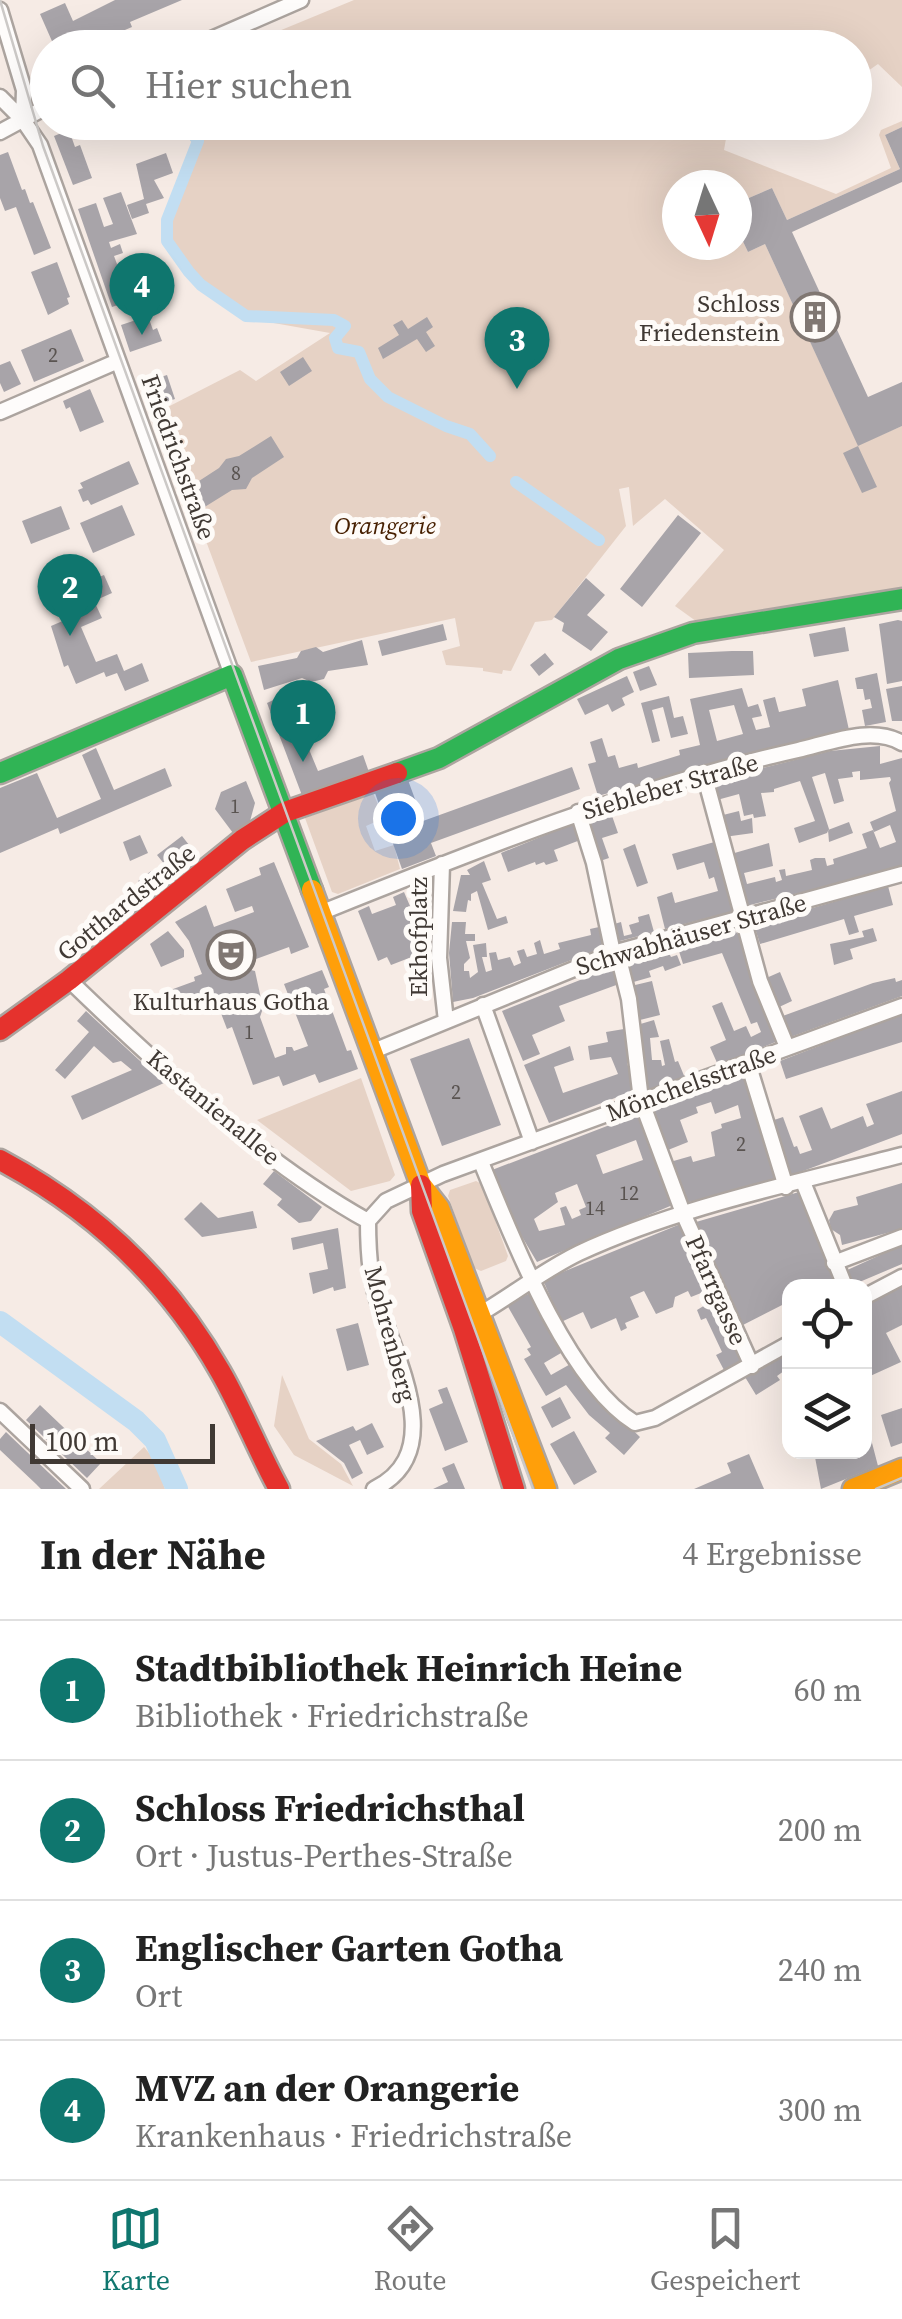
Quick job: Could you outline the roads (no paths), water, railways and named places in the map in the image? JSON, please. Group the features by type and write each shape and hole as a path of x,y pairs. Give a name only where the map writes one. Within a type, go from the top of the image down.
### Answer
{"street":[{"path":"232,30 300,0"},
{"path":"0,10 24,90 23,120"},
{"path":"0,97 23,120"},
{"path":"0,132 30,116"},
{"name":"Friedrichstraße","path":"23,120 30,130"},
{"name":"Friedrichstraße","path":"37,140 283,814"},
{"path":"0,412 118,361"},
{"name":"Gotthardstraße","path":"0,1030 69,980 242,840 283,814 439,758 619,659 693,633 902,599"},
{"path":"0,773 232,675"},
{"name":"Siebleber Straße","path":"442,864 578,812 704,774 857,737 884,735 902,743"},
{"path":"704,774 760,981 786,1048"},
{"name":"Pfarrgasse","path":"578,812 629,999 641,1100 683,1213 752,1366"},
{"path":"283,814 377,1050 420,1185 422,1211 478,1320 546,1489"},
{"name":"Ekhofplatz","path":"320,912 442,864 439,958 446,1020"},
{"name":"Schwabhäuser Straße","path":"483,1005 615,952 902,874"},
{"name":"Kastanienallee","path":"69,980 204,1102 306,1182 368,1222"},
{"path":"483,1005 532,1142"},
{"name":"Ekhofplatz","path":"377,1050 483,1005"},
{"name":"Mönchelsstraße","path":"420,1185 902,1006"},
{"path":"748,1063 786,1187"},
{"path":"478,1320 532,1278 580,1253 683,1213 902,1155"},
{"path":"0,1160 75,1205 154,1272 204,1342 280,1489"},
{"path":"480,1162 561,1336 605,1398 635,1423 655,1418 782,1348"},
{"path":"803,1182 842,1279"},
{"path":"368,1222 386,1201 420,1185"},
{"name":"Mohrenberg","path":"368,1222 374,1288 414,1418 412,1446 406,1460 396,1475 374,1489"},
{"path":"834,1263 902,1237"},
{"path":"872,1293 902,1277"},
{"path":"478,1320 514,1489"},
{"path":"0,1411 82,1489"},
{"path":"853,1489 902,1469"}],"waterway":[{"path":"197,140 167,220 167,241 201,285 246,316 334,320 345,326 335,338 338,348 359,352 370,379 388,397 470,434 490,456"},
{"path":"516,482 599,540"},
{"path":"0,1322 136,1421 155,1440 177,1489"}],"tram line":[{"path":"0,0 30,102"},
{"path":"41,140 533,1489"},
{"path":"876,1489 902,1478"}],"place":[{"name":"Schloss Friedenstein","path":"815,317"},
{"name":"MVZ an der Orangerie","path":"142,335"},
{"name":"Englischer Garten Gotha","path":"517,389"},
{"name":"Schloss Friedrichsthal","path":"70,636"},
{"name":"Stadtbibliothek Heinrich Heine","path":"303,762"},
{"name":"Kulturhaus Gotha","path":"231,955"}],"park label":[{"name":"Orangerie","path":"385,525"}]}
